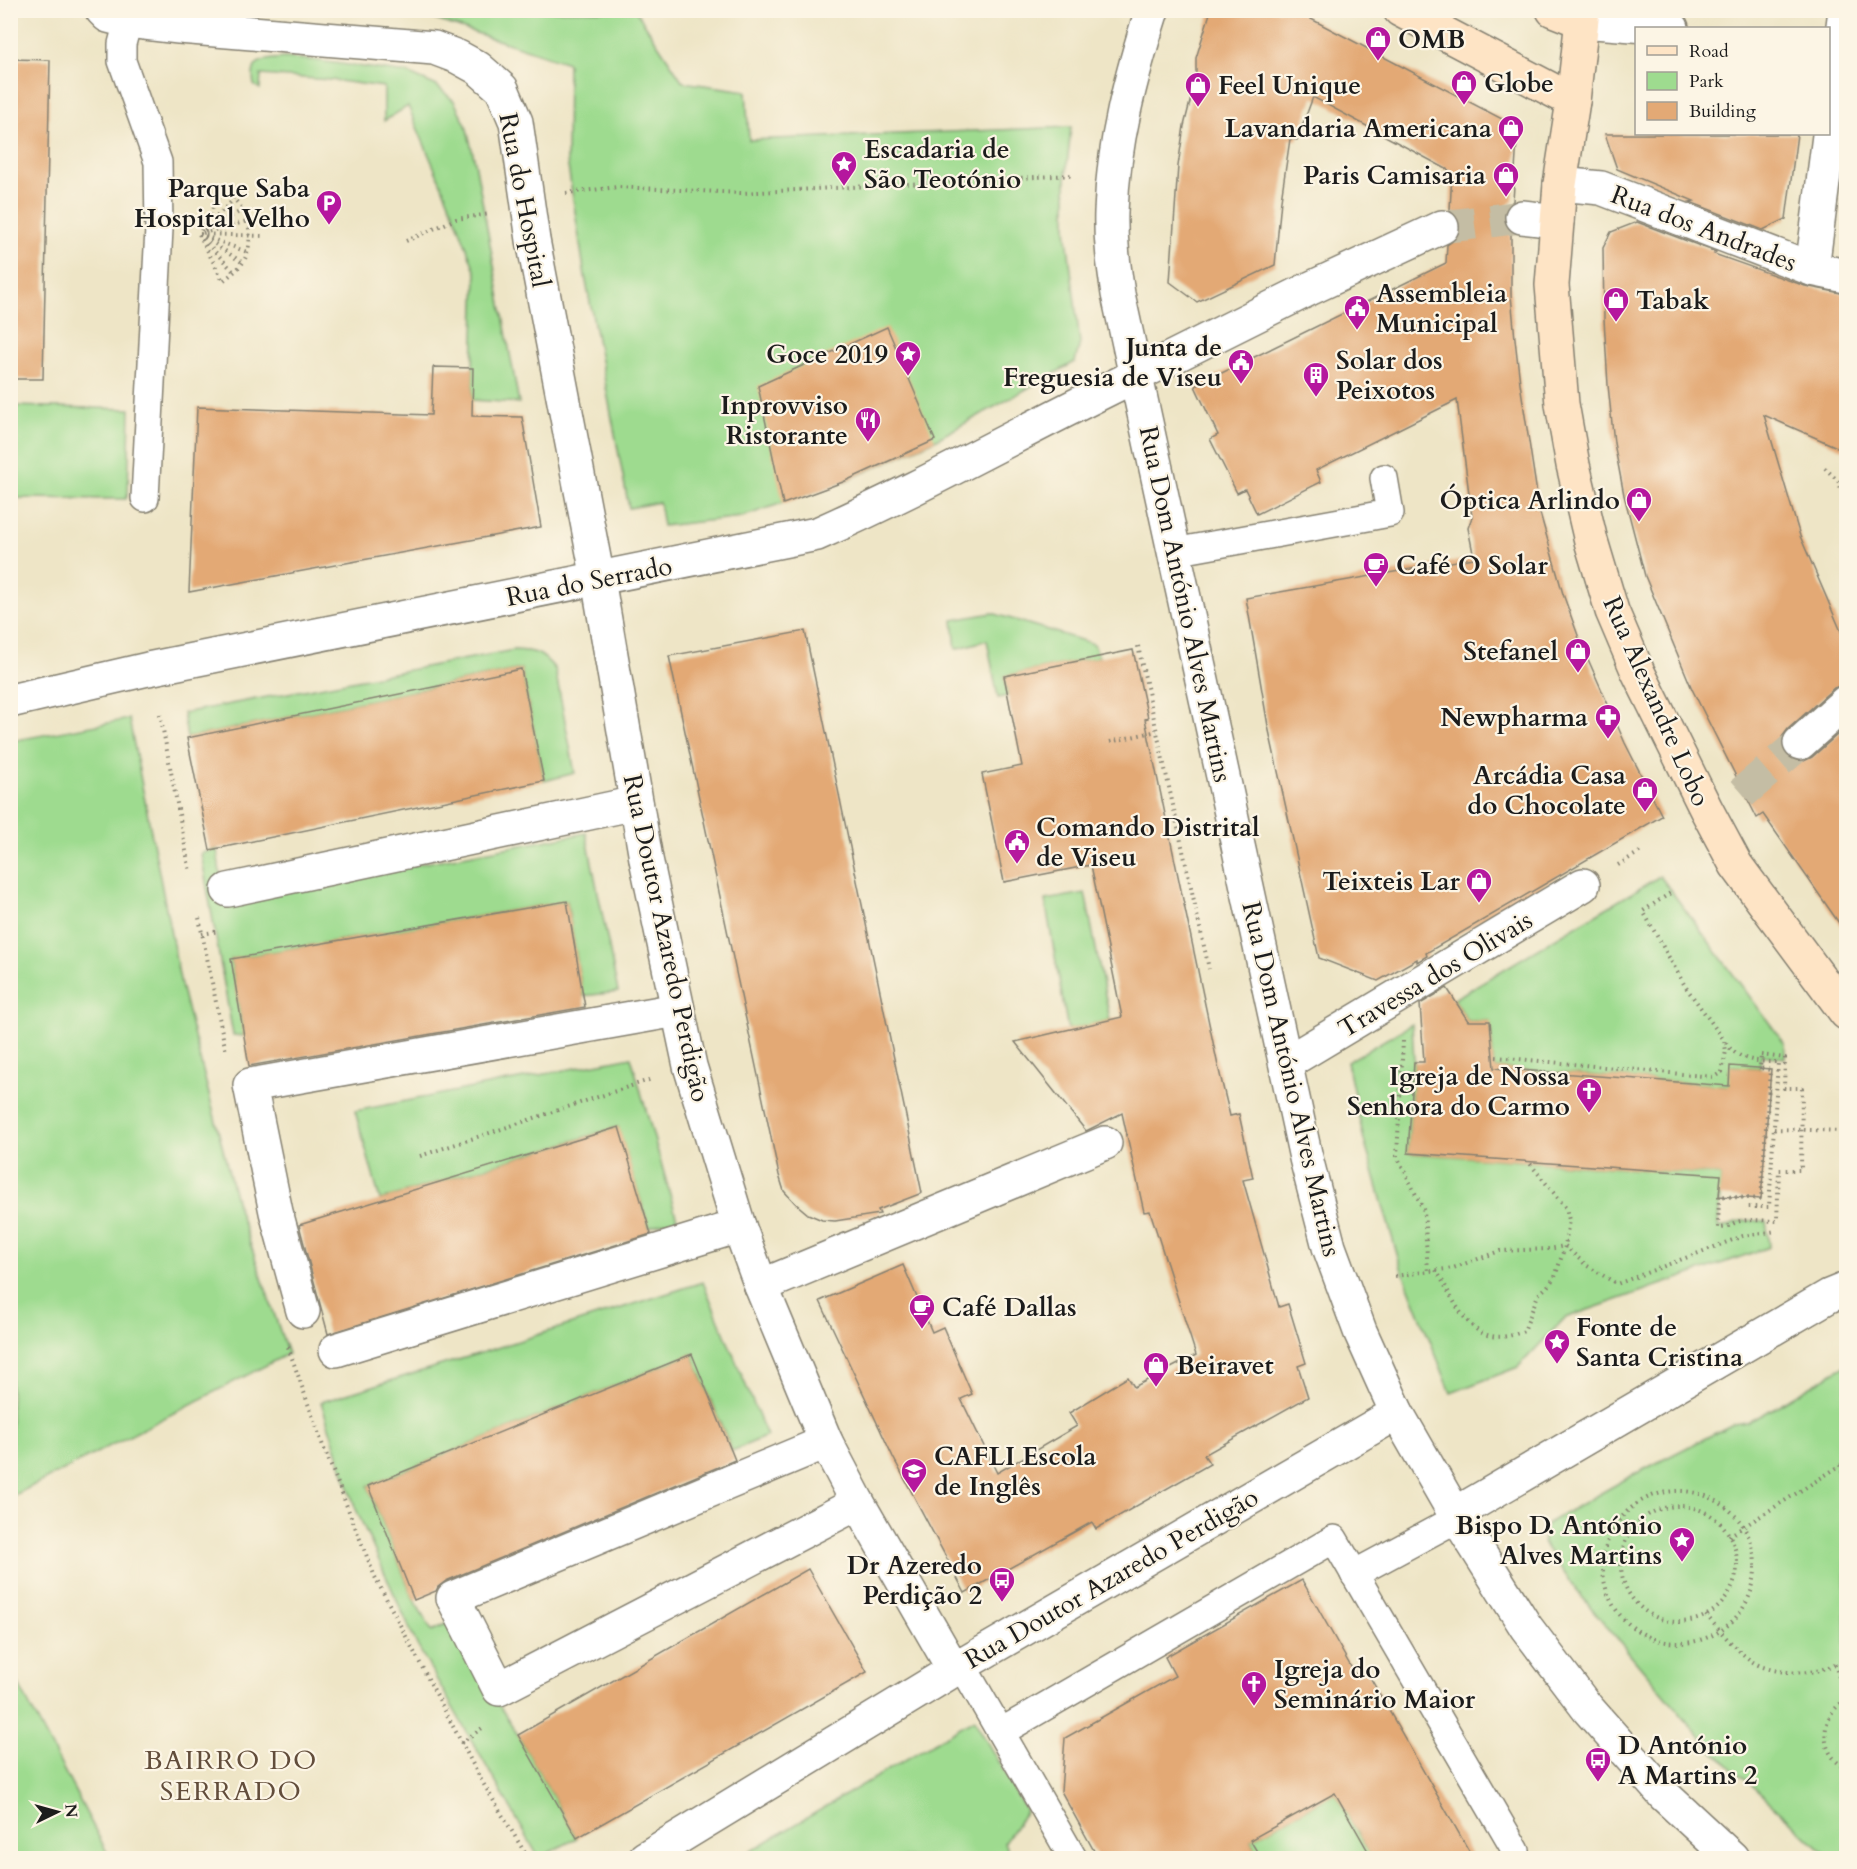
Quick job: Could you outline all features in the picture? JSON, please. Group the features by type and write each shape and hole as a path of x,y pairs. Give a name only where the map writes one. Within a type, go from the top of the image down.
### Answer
{"main road":[{"path":"1400,10 1573,101"},
{"name":"Rua Alexandre Lobo","path":"1572,14 1573,101 1560,184 1552,285 1562,404 1573,465 1591,541 1612,611 1638,672 1736,865 1846,1013"}],"street":[{"name":"Rua Dom António Alves Martins","path":"1152,10 1125,102 1115,168 1111,212 1113,257 1118,294 1313,1191 1329,1247 1352,1309 1397,1413 1526,1627 1588,1709 1665,1796 1732,1858"},
{"path":"1830,113 1838,44 1845,10"},
{"path":"1572,14 1665,27"},
{"name":"Rua do Hospital","path":"115,16 179,27 434,48 478,68 502,90 516,122 533,240 598,579"},
{"path":"1812,269 1827,135"},
{"name":"Rua dos Andrades","path":"1560,184 1601,188 1812,269 1846,276"},
{"path":"1522,217 1557,221"},
{"name":"Rua do Serrado","path":"10,701 148,669 817,534 873,510 1082,402 1311,288 1442,227"},
{"name":"Rua Doutor Azaredo Perdigão","path":"598,579 636,803 677,1010 690,1066 739,1226 761,1286 826,1442 858,1503 958,1667 1397,1413"},
{"path":"1800,743 1846,702"},
{"path":"228,890 636,803"},
{"name":"Travessa dos Olivais","path":"1286,1063 1584,885"},
{"path":"303,1311 276,1212 250,1085 677,1010"},
{"path":"761,1286 1105,1143"},
{"path":"336,1350 739,1226"},
{"path":"1457,1516 1829,1296 1846,1289"},
{"path":"826,1442 453,1598 499,1689 858,1503"},
{"path":"645,1858 958,1667"}],"lane":[{"path":"115,16 122,44 122,62 158,162 159,229 145,498"},
{"path":"1174,552 1390,513 1384,478"},
{"path":"1354,1574 1457,1516"},
{"path":"1001,1732 1334,1539 1516,1851"},
{"path":"958,1667 1001,1732 1073,1858"}],"path":[{"path":"559,194 618,187 741,193 1074,175"},
{"path":"223,189 243,210 248,221 249,236 243,263 223,281 199,234 223,189"},
{"path":"199,234 234,199"},
{"path":"199,234 243,210"},
{"path":"406,242 456,219 490,214"},
{"path":"199,234 248,221"},
{"path":"199,234 264,236"},
{"path":"199,234 247,252"},
{"path":"199,234 243,263"},
{"path":"199,234 234,272"},
{"path":"1825,468 1839,482 1846,506"},
{"path":"1138,646 1209,969"},
{"path":"1110,742 1157,730"},
{"path":"1672,892 1643,911 1685,986 1731,1051 1761,1062 1778,1062 1770,1207 1746,1207"},
{"path":"1403,1040 1396,1156 1424,1211 1428,1271"},
{"path":"1496,1057 1714,1077 1722,1072 1725,1065 1724,1040"},
{"path":"1761,1055 1785,1058 1784,1088 1802,1088 1801,1170 1779,1170 1777,1221 1746,1220 1737,1222 1728,1228 1718,1228 1719,1196 1761,1199 1770,1070 1760,1068 1761,1062 1761,1055"},
{"path":"420,1156 690,1066"},
{"path":"1774,1129 1846,1131"},
{"path":"1436,1270 1471,1328 1487,1336 1511,1337 1524,1332 1538,1295 1555,1277 1565,1246 1569,1220 1566,1208 1528,1161"},
{"path":"1565,1246 1586,1265 1617,1284 1743,1236 1777,1231"},
{"path":"1395,1276 1453,1268 1500,1251 1565,1246"},
{"path":"1584,1329 1596,1318"},
{"path":"287,1342 323,1446 375,1577 480,1778 528,1858"},
{"path":"1729,1536 1846,1462"},
{"path":"1840,1465 1846,1483"},
{"path":"1680,1489 1706,1494 1728,1507 1745,1527 1753,1548 1755,1572 1750,1595 1738,1616 1721,1632 1700,1640 1679,1644 1657,1641 1637,1631 1621,1617 1609,1598 1602,1574 1604,1548 1614,1524 1632,1505 1655,1493 1680,1489"},
{"path":"1686,1506 1705,1512 1720,1523 1729,1536 1737,1558 1735,1577 1728,1595 1715,1610 1706,1615 1698,1620 1679,1622 1660,1620 1643,1611 1630,1597 1622,1580 1620,1560 1625,1542 1635,1525 1649,1513 1667,1507 1686,1506"},
{"path":"1706,1615 1754,1663 1776,1670 1799,1673 1824,1669 1846,1658"},
{"path":"1835,1664 1846,1700 1832,1712 1826,1723 1825,1736 1834,1759 1846,1768"}],"green space":[{"path":"409,11 636,11 683,82 746,91 749,140 1071,127 1066,176 1066,229 1080,343 1075,362 935,440 843,482 742,517 663,526 659,502 629,508 585,276 567,160 568,63"},
{"path":"285,58 407,73 437,86 454,101 466,125 475,162 519,403 472,400 476,273 456,219 408,106 384,121 384,87 331,80 261,75 260,89 254,85 253,76 256,65 265,60"},
{"path":"11,406 130,409 126,499 11,498"},
{"path":"992,613 1094,644 1099,657 1004,676 1008,696 998,698 987,640 956,649 953,620"},
{"path":"514,650 538,654 555,669 575,773 544,781 521,669 187,738 183,713"},
{"path":"129,719 181,985 238,1208 288,1354 11,1497 11,741"},
{"path":"586,833 618,992 583,996 567,901 231,959 244,1036 233,1035 201,853 217,849 223,897 328,881"},
{"path":"1660,876 1785,1044 1785,1058 1761,1055 1760,1068 1731,1066 1729,1086 1494,1068 1490,1021 1468,1021 1454,999"},
{"path":"1085,893 1110,1020 1068,1030 1045,900"},
{"path":"1412,1024 1414,1062 1408,1153 1721,1175 1718,1227 1726,1227 1743,1221 1766,1221 1769,1247 1565,1318 1518,1367 1451,1393 1401,1268 1364,1140 1347,1062"},
{"path":"631,1057 677,1219 649,1227 618,1127 380,1200 355,1111"},
{"path":"703,1282 767,1436 732,1451 692,1354 368,1486 414,1600 432,1631 454,1620 483,1680 518,1735 577,1838 539,1858 417,1645 355,1507 321,1402"},
{"path":"1846,1365 1846,1858 1831,1858 1705,1743 1577,1591 1543,1543 1543,1532 1548,1523 1631,1476 1733,1424 1747,1422 1762,1415"},
{"path":"11,1670 110,1858 11,1858"},
{"path":"974,1719 1026,1811 1004,1843 1012,1858 739,1858"},
{"path":"1335,1793 1372,1858 1261,1858 1250,1840"}],"building":[{"path":"1211,10 1294,10 1504,120 1517,140 1513,201 1507,206 1503,215 1505,225 1511,232 1511,295 1515,339 1540,513 1563,594 1580,641 1625,743 1662,816 1426,953 1427,956 1417,962 1417,959 1378,981 1319,958 1268,726 1246,598 1474,558 1468,528 1472,517 1457,400 1316,470 1321,482 1257,514 1245,489 1237,493 1210,439 1218,435 1195,386 1446,263 1447,245 1457,238 1461,228 1459,219 1450,210 1452,172 1313,97 1297,140 1290,139 1275,265 1197,302 1170,282 1178,166 1184,126 1196,78 1196,58"},
{"path":"10,59 50,60 43,379 10,379"},
{"path":"1605,134 1797,135 1786,219 1763,230 1690,202 1694,201 1617,169"},
{"path":"1637,222 1716,252 1714,254 1805,286 1846,294 1846,451 1764,415 1800,536 1846,643 1846,684 1834,688 1788,729 1782,737 1782,746 1786,755 1794,761 1804,761 1812,757 1846,727 1846,933 1763,814 1757,818 1692,689 1645,576 1624,495 1614,443 1604,319 1603,248 1611,232"},
{"path":"887,327 935,440 843,482 783,504 758,386"},
{"path":"433,367 473,368 472,416 522,417 541,527 189,592 197,407 431,415"},
{"path":"805,631 922,1193 878,1210 880,1214 835,1221 822,1220 808,1214 784,1191 779,1175 669,656"},
{"path":"1133,650 1148,718 1145,719 1218,1066 1230,1116 1239,1114 1253,1178 1243,1180 1279,1307 1288,1304 1306,1363 1298,1366 1308,1397 1204,1455 1210,1464 1096,1529 1092,1522 965,1593 893,1457 820,1301 903,1265 932,1332 943,1327 972,1394 961,1399 997,1473 1077,1426 1069,1413 1128,1377 1134,1387 1196,1355 1150,1211 1144,1212 1122,1113 1086,1131 1015,1042 1122,1017 1091,865 1004,882 982,774 1022,766 1004,676"},
{"path":"521,669 544,781 210,850 187,738"},
{"path":"567,901 585,1007 249,1066 231,959"},
{"name":"Igreja de Nossa Senhora do Carmo","path":"1447,988 1468,1021 1490,1021 1494,1068 1729,1086 1730,1066 1771,1069 1761,1199 1719,1196 1721,1175 1408,1153 1414,1062 1424,1062 1420,1004"},
{"path":"619,1127 651,1234 328,1334 299,1225"},
{"path":"692,1354 735,1460 446,1581 436,1591 414,1600 368,1486"},
{"path":"808,1569 867,1672 577,1838 518,1735"},
{"name":"Igreja do Seminário Maior","path":"1302,1580 1355,1674 1367,1672 1473,1858 1372,1858 1335,1793 1250,1840 1261,1858 1098,1858 1061,1791 1065,1738 1175,1676 1165,1657"}],"tunnel":[{"path":"1442,227 1522,217"},
{"path":"1742,793 1800,743"}],"place":[{"name":"OMB","path":"1378,62"},
{"name":"Globe","path":"1464,106"},
{"name":"Feel Unique","path":"1198,108"},
{"name":"Lavandaria Americana","path":"1511,151"},
{"name":"Escadaria de São Teotónio","path":"844,187"},
{"name":"Paris Camisaria","path":"1506,198"},
{"name":"Parque Saba Hospital Velho","path":"329,226"},
{"name":"Tabak","path":"1616,323"},
{"name":"Assembleia Municipal","path":"1357,331"},
{"name":"Goce 2019","path":"908,377"},
{"name":"Junta de Freguesia de Viseu","path":"1241,385"},
{"name":"Solar dos Peixotos","path":"1316,398"},
{"name":"Inprovviso Ristorante","path":"868,443"},
{"name":"Óptica Arlindo","path":"1639,523"},
{"name":"Café O Solar","path":"1376,588"},
{"name":"Stefanel","path":"1578,674"},
{"name":"Newpharma","path":"1608,740"},
{"name":"Arcádia Casa do Chocolate","path":"1645,813"},
{"name":"Comando Distrital de Viseu","path":"1017,865"},
{"name":"Teixteis Lar","path":"1479,904"},
{"name":"Igreja de Nossa Senhora do Carmo","path":"1589,1114"},
{"name":"Café Dallas","path":"922,1330"},
{"name":"Fonte de Santa Cristina","path":"1557,1365"},
{"name":"Beiravet","path":"1156,1388"},
{"name":"CAFLI Escola de Inglês","path":"914,1494"},
{"name":"Bispo D. António Alves Martins","path":"1682,1563"},
{"name":"Dr Azeredo Perdição 2","path":"1002,1603"},
{"name":"Igreja do Seminário Maior","path":"1254,1707"},
{"name":"D António A Martins 2","path":"1598,1783"}],"district":[{"name":"BAIRRO DO SERRADO","path":"231,1776"}]}
